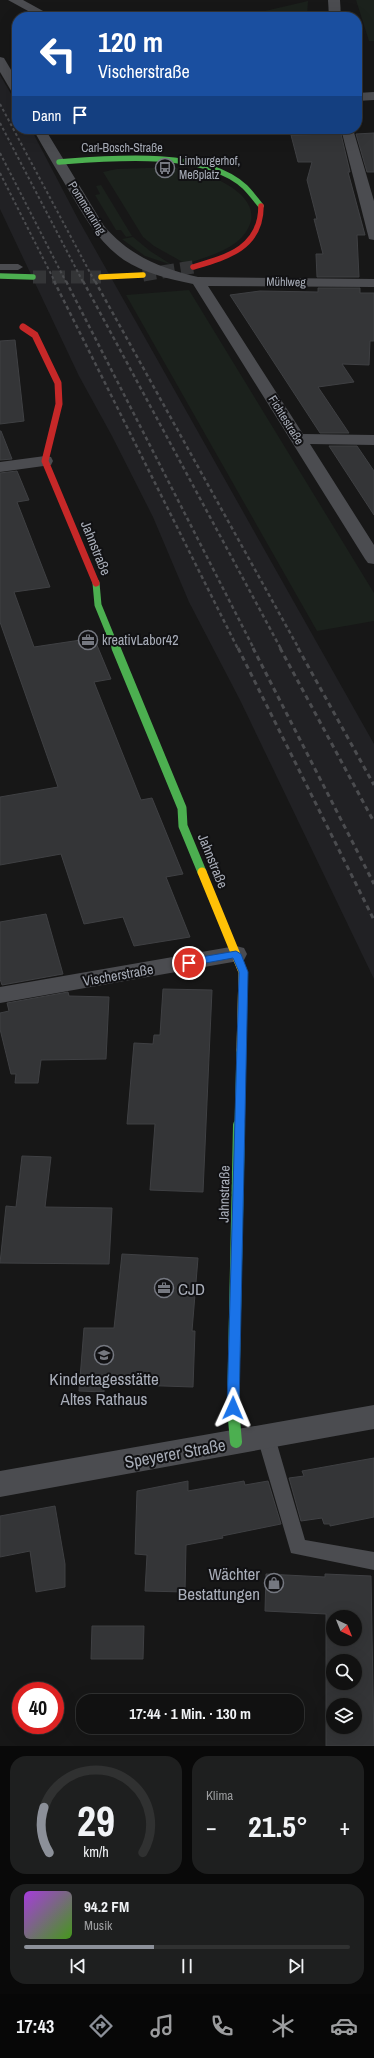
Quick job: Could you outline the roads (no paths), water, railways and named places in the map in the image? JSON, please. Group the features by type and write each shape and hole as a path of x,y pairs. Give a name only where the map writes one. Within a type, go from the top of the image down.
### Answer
{"street":[{"path":"14,0 38,12"},
{"path":"334,0 335,12"},
{"path":"0,61 12,82"},
{"path":"362,97 374,96"},
{"name":"Pommernring","path":"42,134 98,228 109,243 136,263 154,270 196,274"},
{"path":"348,134 371,215 374,236"},
{"name":"Carl-Bosch-Straße","path":"59,162 137,158 179,161 221,173 238,181 251,191 259,201 263,213 261,224 254,235 244,246 196,274"},
{"name":"Mühlweg","path":"196,274 374,283"},
{"name":"Fichtestraße","path":"196,274 374,559"},
{"path":"101,277 143,275"},
{"path":"0,276 32,277"},
{"path":"0,467 45,461 59,404 58,383 35,335 23,327"},
{"path":"299,439 374,440"},
{"name":"Jahnstraße","path":"45,461 96,582 98,605 182,808 183,826 243,972 233,1408 236,1442"},
{"name":"Vischerstraße","path":"0,996 236,954"},
{"name":"Speyerer Straße","path":"0,1484 374,1417"}],"lane":[{"path":"0,267 18,268"},
{"path":"266,1437 298,1547 374,1561"}],"tunnel":[{"path":"143,275 193,267"},
{"path":"33,277 101,277"}],"railway":[{"path":"0,104 12,126"},
{"path":"0,123 83,282"},
{"path":"16,134 95,282"},
{"path":"0,153 66,282"},
{"path":"0,173 55,282"},
{"path":"54,281 238,649"},
{"path":"66,281 254,649"},
{"path":"83,281 281,649"},
{"path":"95,281 299,649"},
{"path":"238,648 374,920"},
{"path":"253,648 374,884"},
{"path":"280,648 374,822"},
{"path":"298,648 374,785"}],"place":[{"name":"Limburgerhof, Meßplatz","path":"165,168"},
{"name":"kreativLabor42","path":"88,640"},
{"name":"CJD","path":"164,1288"},
{"name":"Kindertagesstätte Altes Rathaus","path":"104,1355"},
{"name":"Wächter Bestattungen","path":"274,1583"}]}
